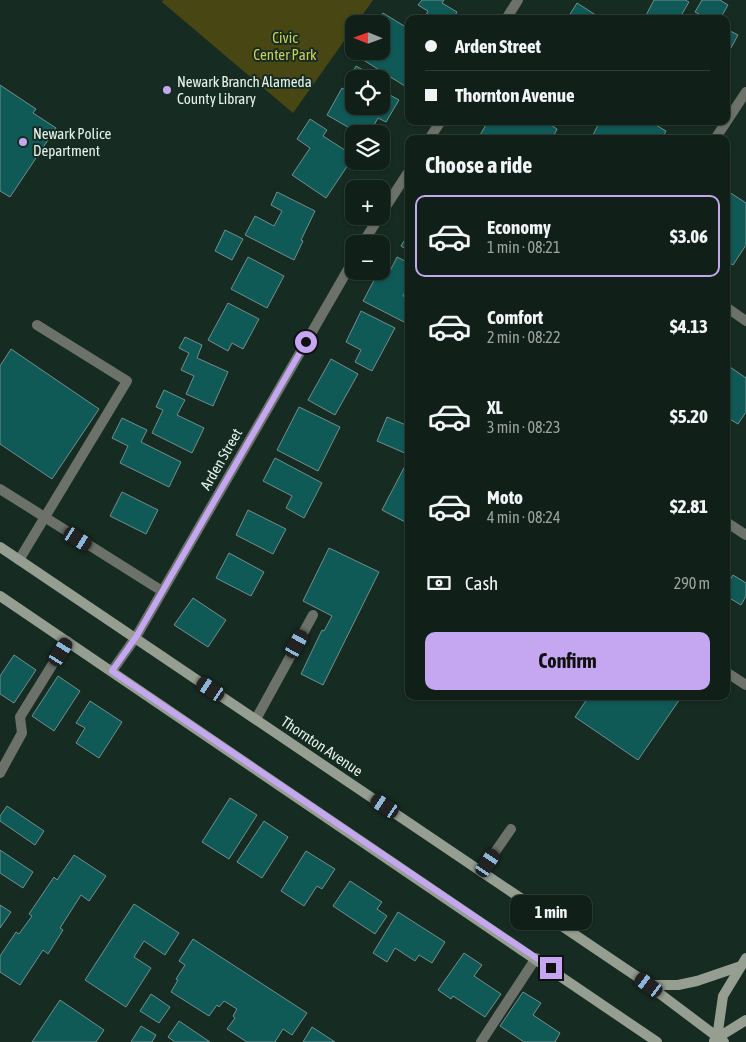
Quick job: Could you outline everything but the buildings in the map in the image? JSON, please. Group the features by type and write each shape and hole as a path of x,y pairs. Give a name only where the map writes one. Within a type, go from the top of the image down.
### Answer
{"main road":[{"name":"Thornton Avenue","path":"0,547 649,985 718,1041"},
{"path":"0,596 536,958 657,1042"},
{"path":"649,985 678,985 697,981 744,962"},
{"path":"718,1041 723,996 744,962"},
{"path":"718,1041 746,1020"}],"street":[{"path":"509,15 518,0"},
{"path":"730,116 746,92"},
{"path":"390,200 405,177"},
{"name":"Arden Street","path":"112,671 136,637 345,275"},
{"path":"730,310 746,321"},
{"path":"20,560 127,381 37,325"},
{"path":"0,489 162,592"},
{"path":"730,525 746,535"},
{"path":"256,719 313,615"},
{"path":"0,773 22,733 20,717 67,641"},
{"path":"730,675 746,686"},
{"path":"482,872 511,828"},
{"path":"485,1041 536,958"}],"green space":[{"name":"Civic Center Park","path":"163,0 373,0 362,15 345,15 345,40 293,113 162,2"}],"place":[{"name":"Newark Branch Alameda County Library","path":"167,90"},
{"name":"Newark Police Department","path":"23,142"}],"route":[{"path":"306,342 136,637 112,671 551,968"}]}
